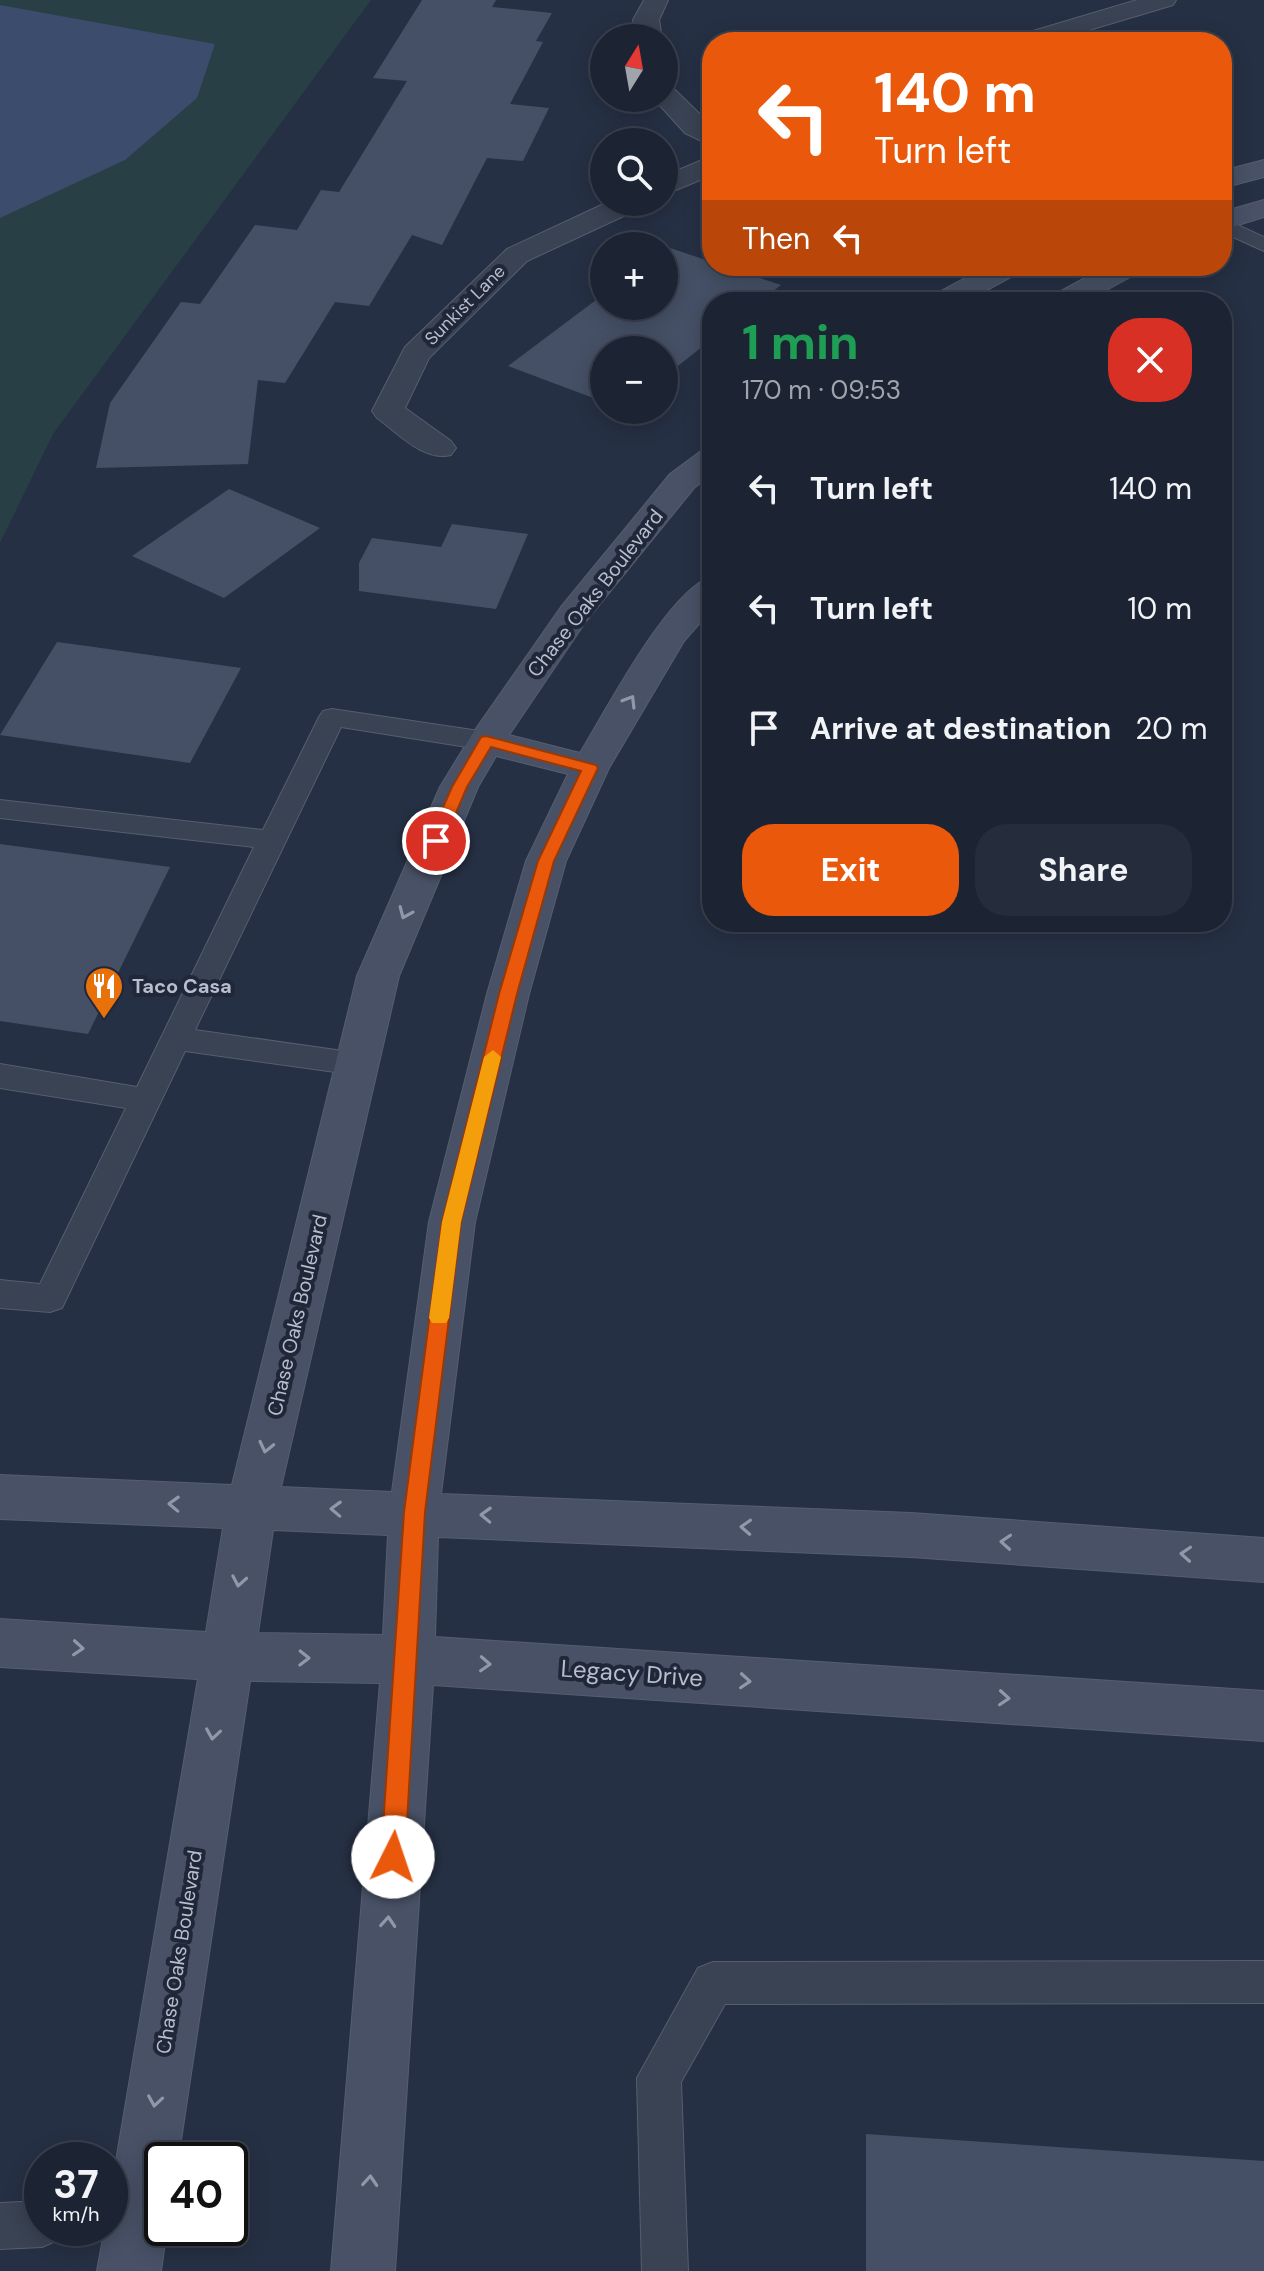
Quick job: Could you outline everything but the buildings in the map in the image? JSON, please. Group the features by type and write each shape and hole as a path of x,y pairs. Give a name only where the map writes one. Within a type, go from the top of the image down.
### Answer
{"street":[{"path":"647,24 656,0"},
{"path":"1056,32 1164,0"},
{"path":"678,109 702,132"},
{"path":"1232,177 1264,168"},
{"path":"678,180 702,169"},
{"path":"1232,219 1264,208"},
{"name":"Sunkist Lane","path":"440,448 388,411 416,354 517,255 601,216"},
{"path":"962,292 991,276"},
{"path":"1081,292 1111,276"},
{"name":"Chase Oaks Boulevard","path":"128,2189 252,1506 378,976 459,787 486,741 573,614 682,481 702,466"},
{"path":"363,2271 408,1659 414,1512 452,1222 508,994 546,861 590,768 669,636 702,598"},
{"path":"486,741 590,768"},
{"path":"0,1497 911,1535 1264,1560"},
{"name":"Legacy Drive","path":"0,1643 226,1657 408,1659 1264,1716"},
{"name":"Chase Oaks Boulevard","path":"127,2246 129,2271"}],"lane":[{"path":"1232,228 1264,245"},
{"path":"0,1294 50,1298 332,717 486,741"},
{"path":"0,809 272,840"},
{"path":"176,1039 357,1064"},
{"path":"0,1076 147,1100"},
{"path":"665,2271 659,2078 713,1983 1264,1982"},
{"path":"0,2226 24,2225"}],"green space":[{"path":"0,0 371,0 53,434 0,543"}],"water":[{"path":"0,5 215,44 197,98 125,160 0,218"}],"slow traffic":[{"path":"439,1318 452,1222 493,1057"}],"place":[{"name":"Taco Casa","path":"104,1020"}],"route":[{"path":"393,1857 408,1659 414,1512 452,1222 508,994 546,861 590,768 486,741 459,787 436,841"}]}
